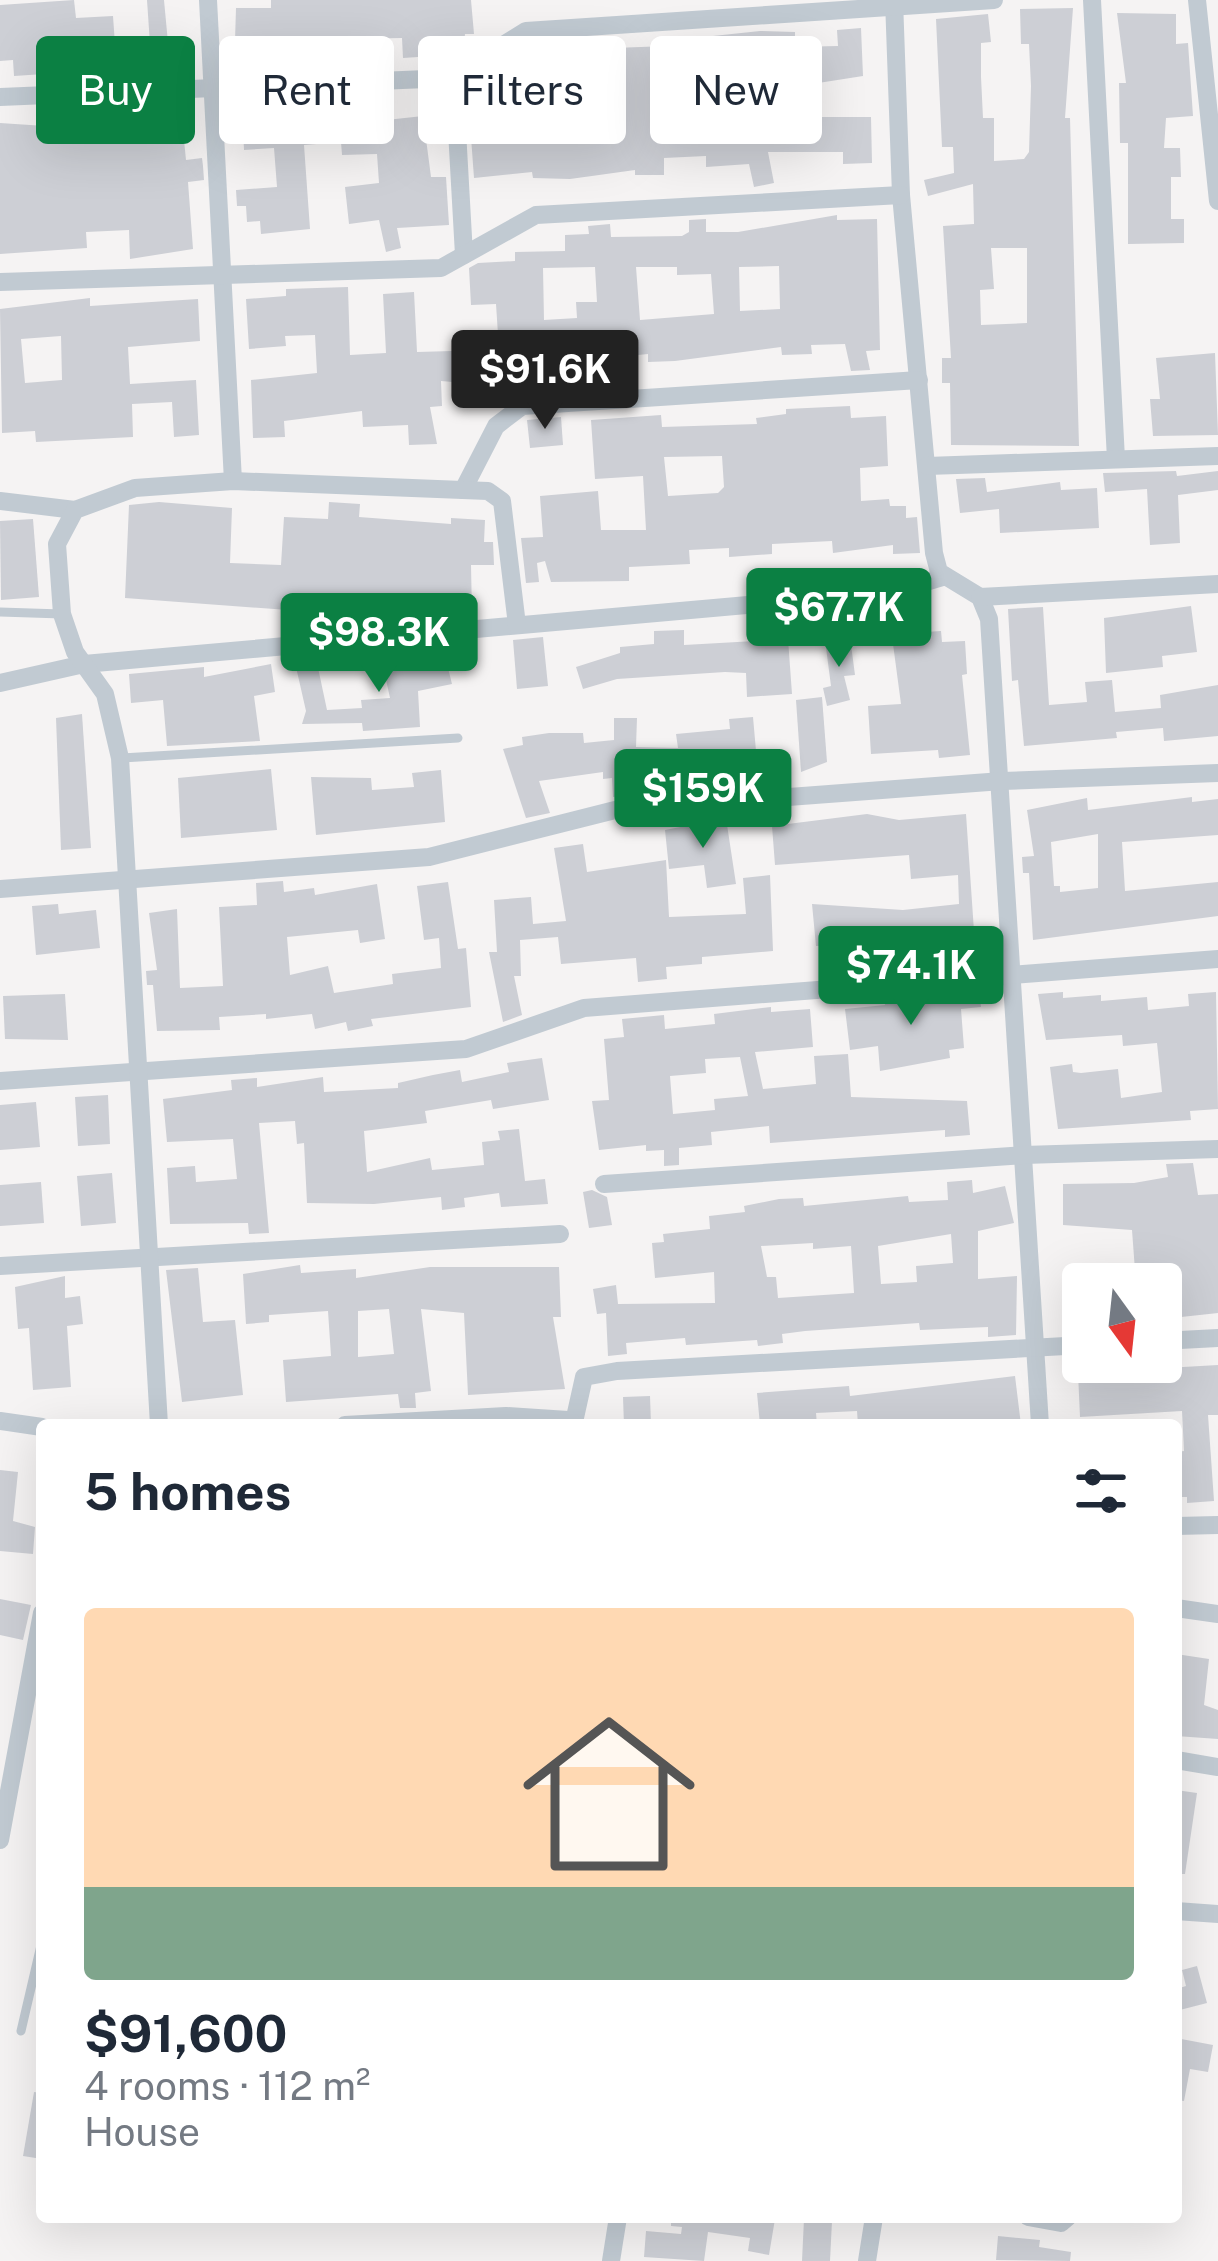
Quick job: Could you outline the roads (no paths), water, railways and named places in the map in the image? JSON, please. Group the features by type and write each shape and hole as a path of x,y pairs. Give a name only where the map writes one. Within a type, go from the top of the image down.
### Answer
{"street":[{"path":"208,0 226,275 233,481"},
{"path":"518,36 526,31 894,3 994,0"},
{"path":"1092,0 1116,459"},
{"path":"1198,0 1218,200"},
{"path":"894,3 901,195 934,553 943,577 980,597 1218,584"},
{"path":"0,97 418,78"},
{"path":"458,144 464,255"},
{"path":"0,282 441,268 536,215 901,195"},
{"path":"463,490 496,426 522,406 919,380"},
{"path":"926,466 1218,456"},
{"path":"0,501 75,510 135,488 233,481 488,491 500,498 517,625"},
{"path":"75,510 58,544 62,614 84,664 105,694 120,758 159,1419"},
{"path":"0,683 84,664 893,592 943,577"},
{"path":"980,597 989,619 1016,975 1040,1419"},
{"path":"0,889 430,856 615,810 1002,782 1218,773"},
{"path":"0,1081 466,1049 584,1008 1218,959"},
{"path":"604,1184 1024,1155 1218,1149"},
{"path":"0,1266 560,1234"},
{"path":"1182,1340 1218,1338"},
{"path":"576,1419 584,1377 617,1371 1062,1346"},
{"path":"466,1419 526,1419"},
{"path":"0,1420 36,1426"},
{"path":"1182,1526 1218,1525"},
{"path":"1182,1609 1218,1614"},
{"path":"0,1840 36,1645"},
{"path":"1182,1761 1218,1767"},
{"path":"1182,1911 1218,1914"},
{"path":"611,2261 617,2223"},
{"path":"867,2261 873,2223"}],"lane":[{"path":"0,612 62,614"},
{"path":"120,758 458,738"},
{"path":"21,2032 36,1967"}]}
